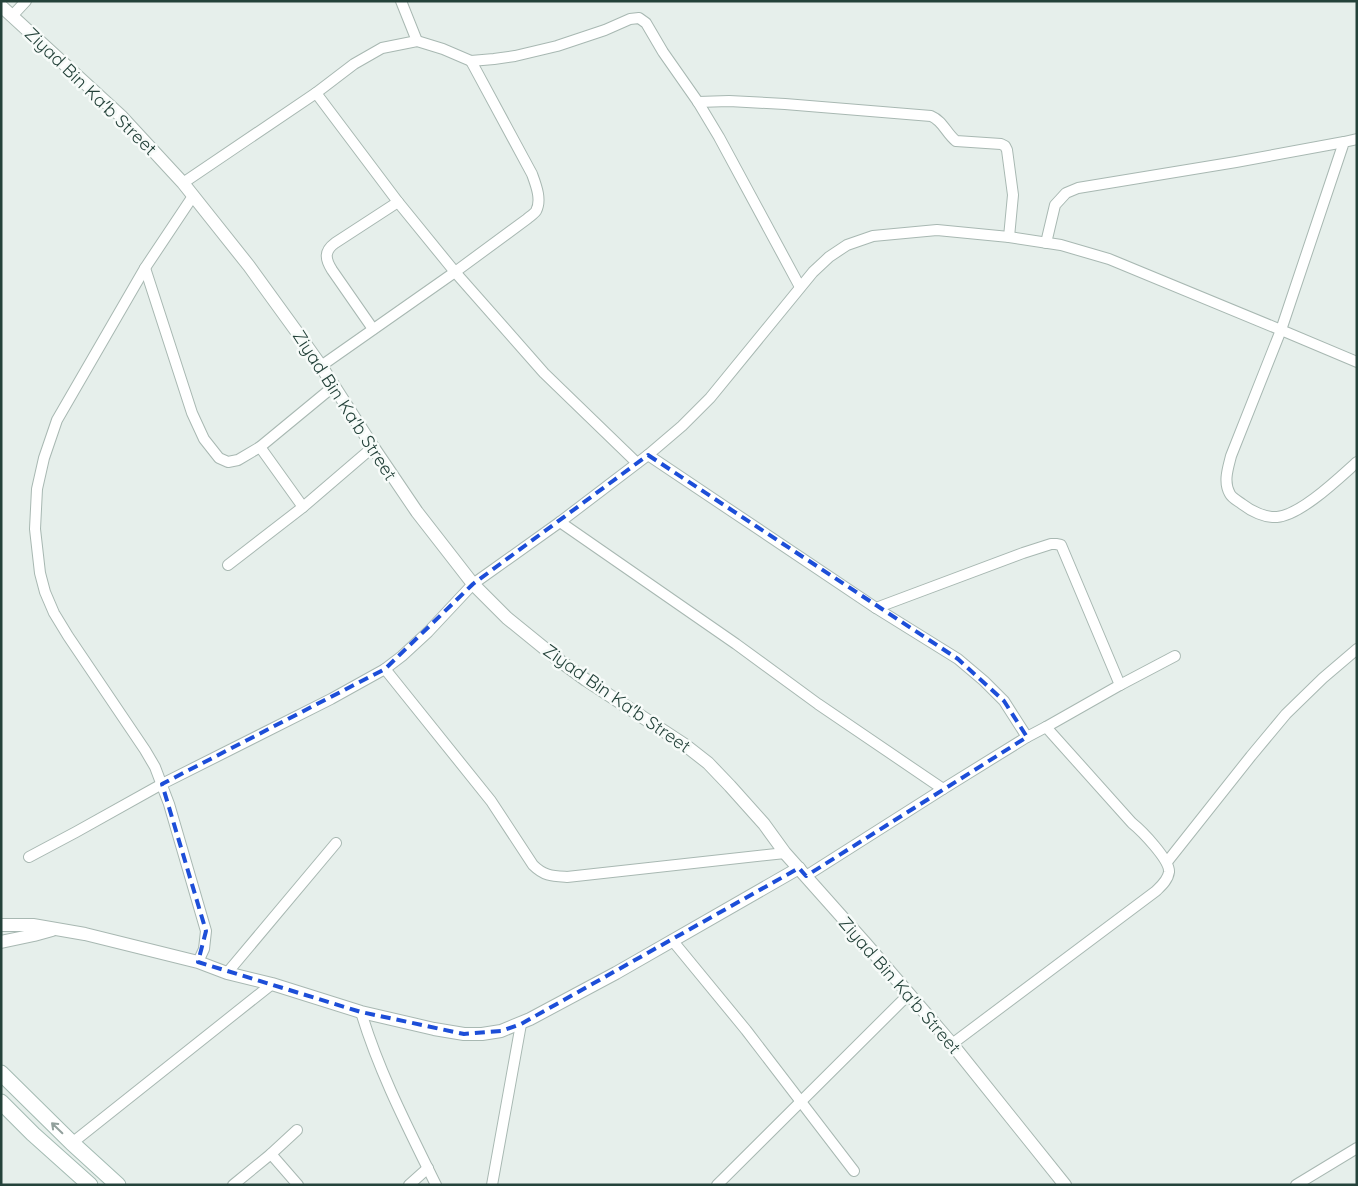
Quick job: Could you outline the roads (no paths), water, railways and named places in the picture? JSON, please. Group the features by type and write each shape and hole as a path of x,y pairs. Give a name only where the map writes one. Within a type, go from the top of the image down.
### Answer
{"main road":[{"path":"1,1073 118,1185"},
{"path":"1,1102 33,1134 90,1185"}],"street":[{"path":"12,16 26,1"},
{"path":"400,1 417,40"},
{"name":"Ziyad Bin Ka'b Street","path":"1,6 122,117 183,183 249,266 321,366 417,512 473,584 507,618 566,666 685,745 708,763 764,824 785,853 952,1044 1065,1185"},
{"path":"183,183 316,93 354,64 382,48 417,40 471,61 494,59 540,51 605,30 630,19 639,18 646,23 719,137 800,287"},
{"path":"321,366 455,272 527,219 536,210 538,199 537,187 532,174 471,61"},
{"path":"316,93 398,202 455,272 544,373 637,463"},
{"path":"698,102 729,101 785,104 931,116 942,122 956,141 1001,144 1007,150 1013,195 1009,237"},
{"path":"1046,243 1055,206 1066,193 1078,188 1357,140"},
{"path":"1344,142 1280,330 1231,456 1227,471 1227,483 1230,495 1246,508 1266,517 1277,517 1296,510 1325,490 1357,462"},
{"path":"193,196 145,268 57,420 44,458 38,489 35,529 40,573 45,592 54,613 145,750 162,784 206,931 204,949 198,962"},
{"path":"373,328 327,262 327,250 330,246 398,202"},
{"path":"29,857 162,784 385,669 428,632 473,584 560,522 648,455 682,426 710,398 813,272 847,244 873,236 937,230 1009,237 1061,245 1109,259 1357,362"},
{"path":"145,268 192,413 204,439 219,458 228,462 238,460 260,447 334,386"},
{"path":"260,447 303,507"},
{"path":"228,565 303,507 373,447"},
{"path":"648,455 876,608 958,659 1004,701 1026,737"},
{"path":"560,522 736,644 818,704 943,788"},
{"path":"876,608 1023,553 1058,544 1062,548 1120,685"},
{"path":"1167,862 1286,714 1323,678 1357,649"},
{"path":"1,925 32,925 85,934 198,962 227,973 272,984 361,1012 434,1029 464,1034 501,1031 521,1024 616,973 672,940 802,872 1026,737 1175,656"},
{"path":"385,669 491,801 530,860 539,871 549,876 567,877 785,853"},
{"path":"952,1044 1156,891 1166,881 1168,875 1167,862 1046,727"},
{"path":"227,973 336,843"},
{"path":"1,942 55,929"},
{"path":"672,940 746,1030 854,1171"},
{"path":"72,1143 272,984"},
{"path":"717,1185 909,994"},
{"path":"361,1012 369,1039 387,1085 436,1185"},
{"path":"492,1185 521,1024"},
{"path":"233,1185 297,1130"},
{"path":"1296,1185 1357,1148"},
{"path":"271,1154 298,1185"},
{"path":"409,1185 428,1168"}]}
